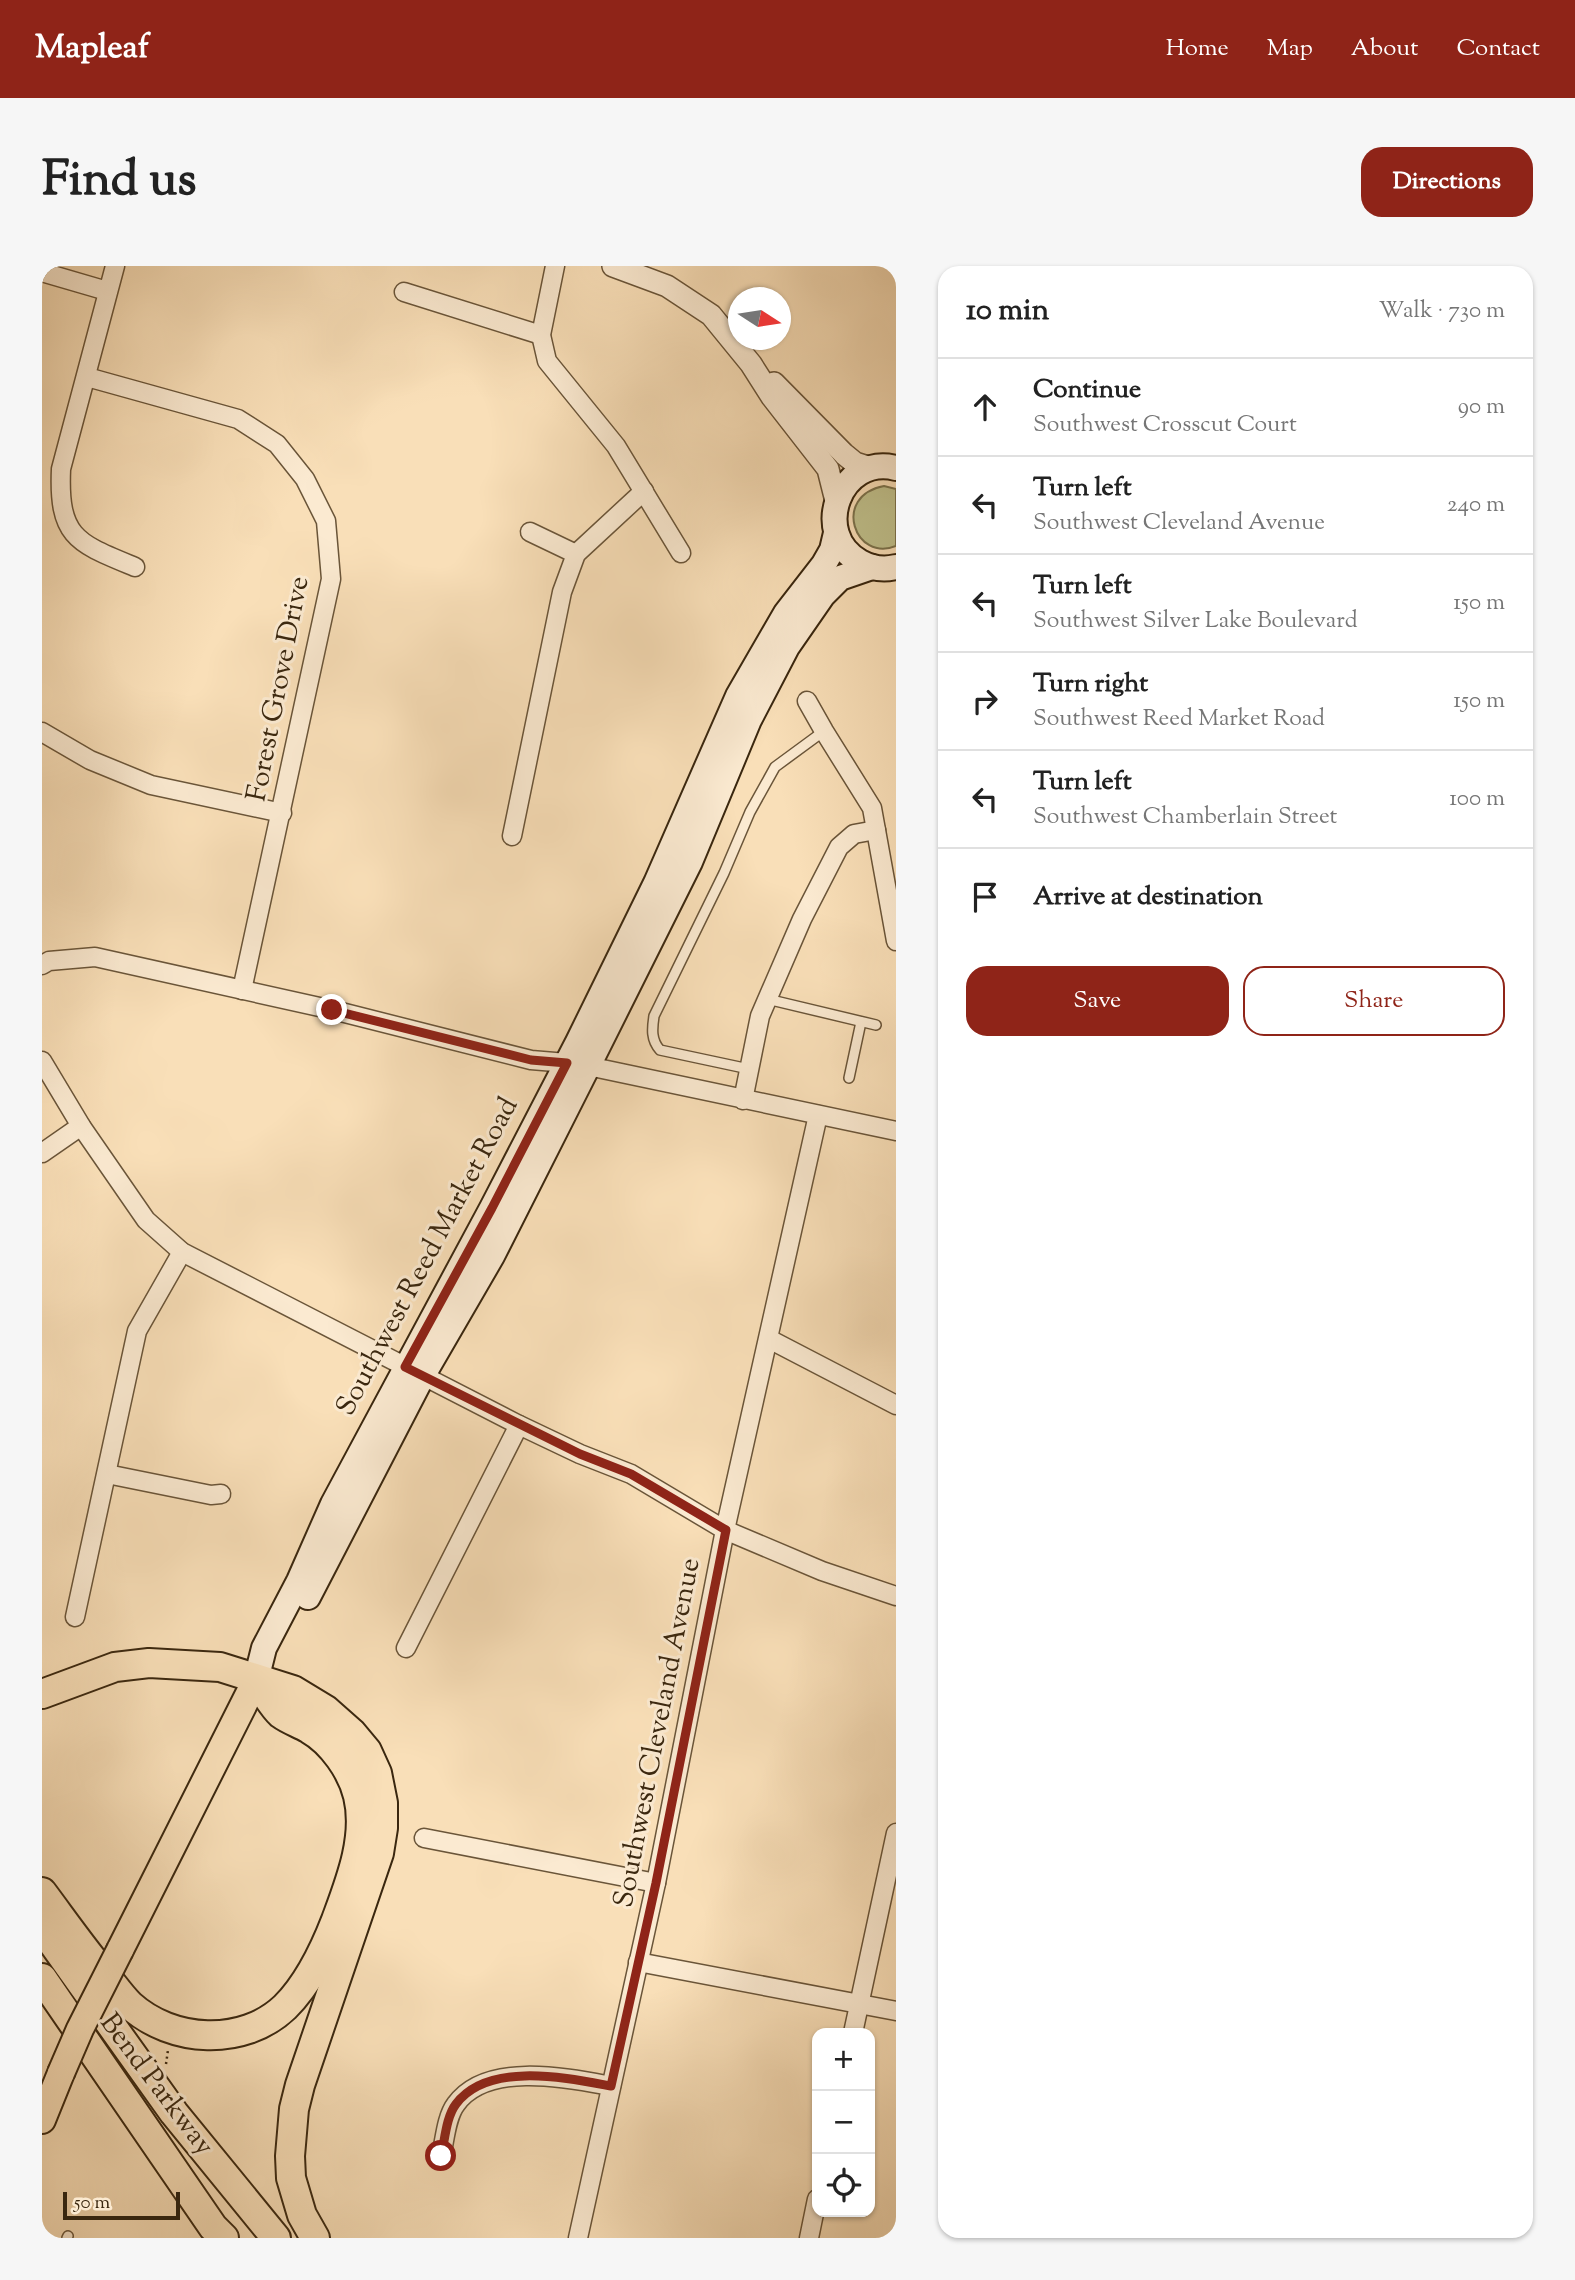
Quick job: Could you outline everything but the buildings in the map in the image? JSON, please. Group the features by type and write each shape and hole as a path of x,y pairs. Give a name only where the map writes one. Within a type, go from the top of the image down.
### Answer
{"highway":[{"path":"42,1694 115,1667 149,1663 220,1667 293,1690 326,1710 352,1733 367,1751 377,1773 383,1803 379,1853 294,2109 291,2178 302,2215 315,2238"},
{"path":"42,1892 83,1949 128,2003 153,2020 183,2032 218,2036 254,2027 285,2007 318,1962 333,1926 353,1871 360,1817 358,1796 346,1768 326,1742 312,1730 281,1714 256,1680"},
{"name":"Bend Parkway","path":"42,1928 174,2113 276,2238"},
{"name":"Bend Parkway","path":"42,1978 213,2227 224,2238"},
{"path":"42,2004 105,2067"}],"main road":[{"path":"888,467 849,480 836,501 834,511 836,533 846,551 863,564 889,568"},
{"name":"Southwest Reed Market Road","path":"42,2120 80,2029 256,1680 278,1655 414,1371 492,1256 738,696 786,613 824,565 832,550 836,533"},
{"name":"Southwest Reed Market Road","path":"578,1065 690,862 749,720 787,647 823,595 840,578 889,568"}],"street":[{"path":"114,266 61,469 60,500 68,526 88,547 135,567"},
{"path":"555,266 541,335 547,361 616,446 681,553"},
{"path":"613,266 667,286 710,315 751,364 772,397 828,469 836,501"},
{"path":"42,272 107,291"},
{"path":"404,292 541,335"},
{"path":"751,364 781,389 855,463 888,467"},
{"name":"Forest Grove Drive","path":"87,377 238,419 277,444 305,479 326,521 331,579 242,990"},
{"path":"512,836 562,592 576,554 644,491"},
{"path":"530,532 576,554"},
{"path":"807,701 872,808 896,941"},
{"path":"42,733 90,761 151,785 282,813"},
{"path":"743,1100 760,1016 802,919 839,847 854,834 876,830"},
{"path":"42,965 50,961 94,957 332,1010 531,1060 578,1065 896,1131"},
{"path":"42,1062 81,1126 146,1220 182,1252 519,1425 580,1454 631,1474 726,1530 822,1571 896,1595"},
{"name":"Southwest Cleveland Avenue","path":"578,2238 656,1883 726,1530 818,1115"},
{"path":"42,1153 81,1126"},
{"path":"75,1617 137,1331 182,1252"},
{"path":"769,1339 896,1405"},
{"path":"406,1648 519,1425"},
{"path":"107,1474 211,1495 221,1493"},
{"path":"854,2028 896,1833"},
{"path":"425,1838 656,1883"},
{"path":"638,1962 896,2011"},
{"path":"441,2156 456,2103 486,2083 537,2075 611,2086"},
{"path":"809,2238 813,2217"}],"lane":[{"path":"749,1069 660,1050 652,1033 654,1016 724,873 750,812 775,767 824,731"},
{"path":"767,999 876,1025"},
{"path":"849,1078 860,1022"}],"green space":[{"path":"884,486 896,489 896,546 882,549 869,545 860,537 854,514 858,502 868,492"}],"route":[{"path":"332,1010 531,1060 567,1063 405,1367 580,1454 631,1474 726,1530 656,1883 611,2086 537,2075 486,2083 456,2103 441,2156"}]}
